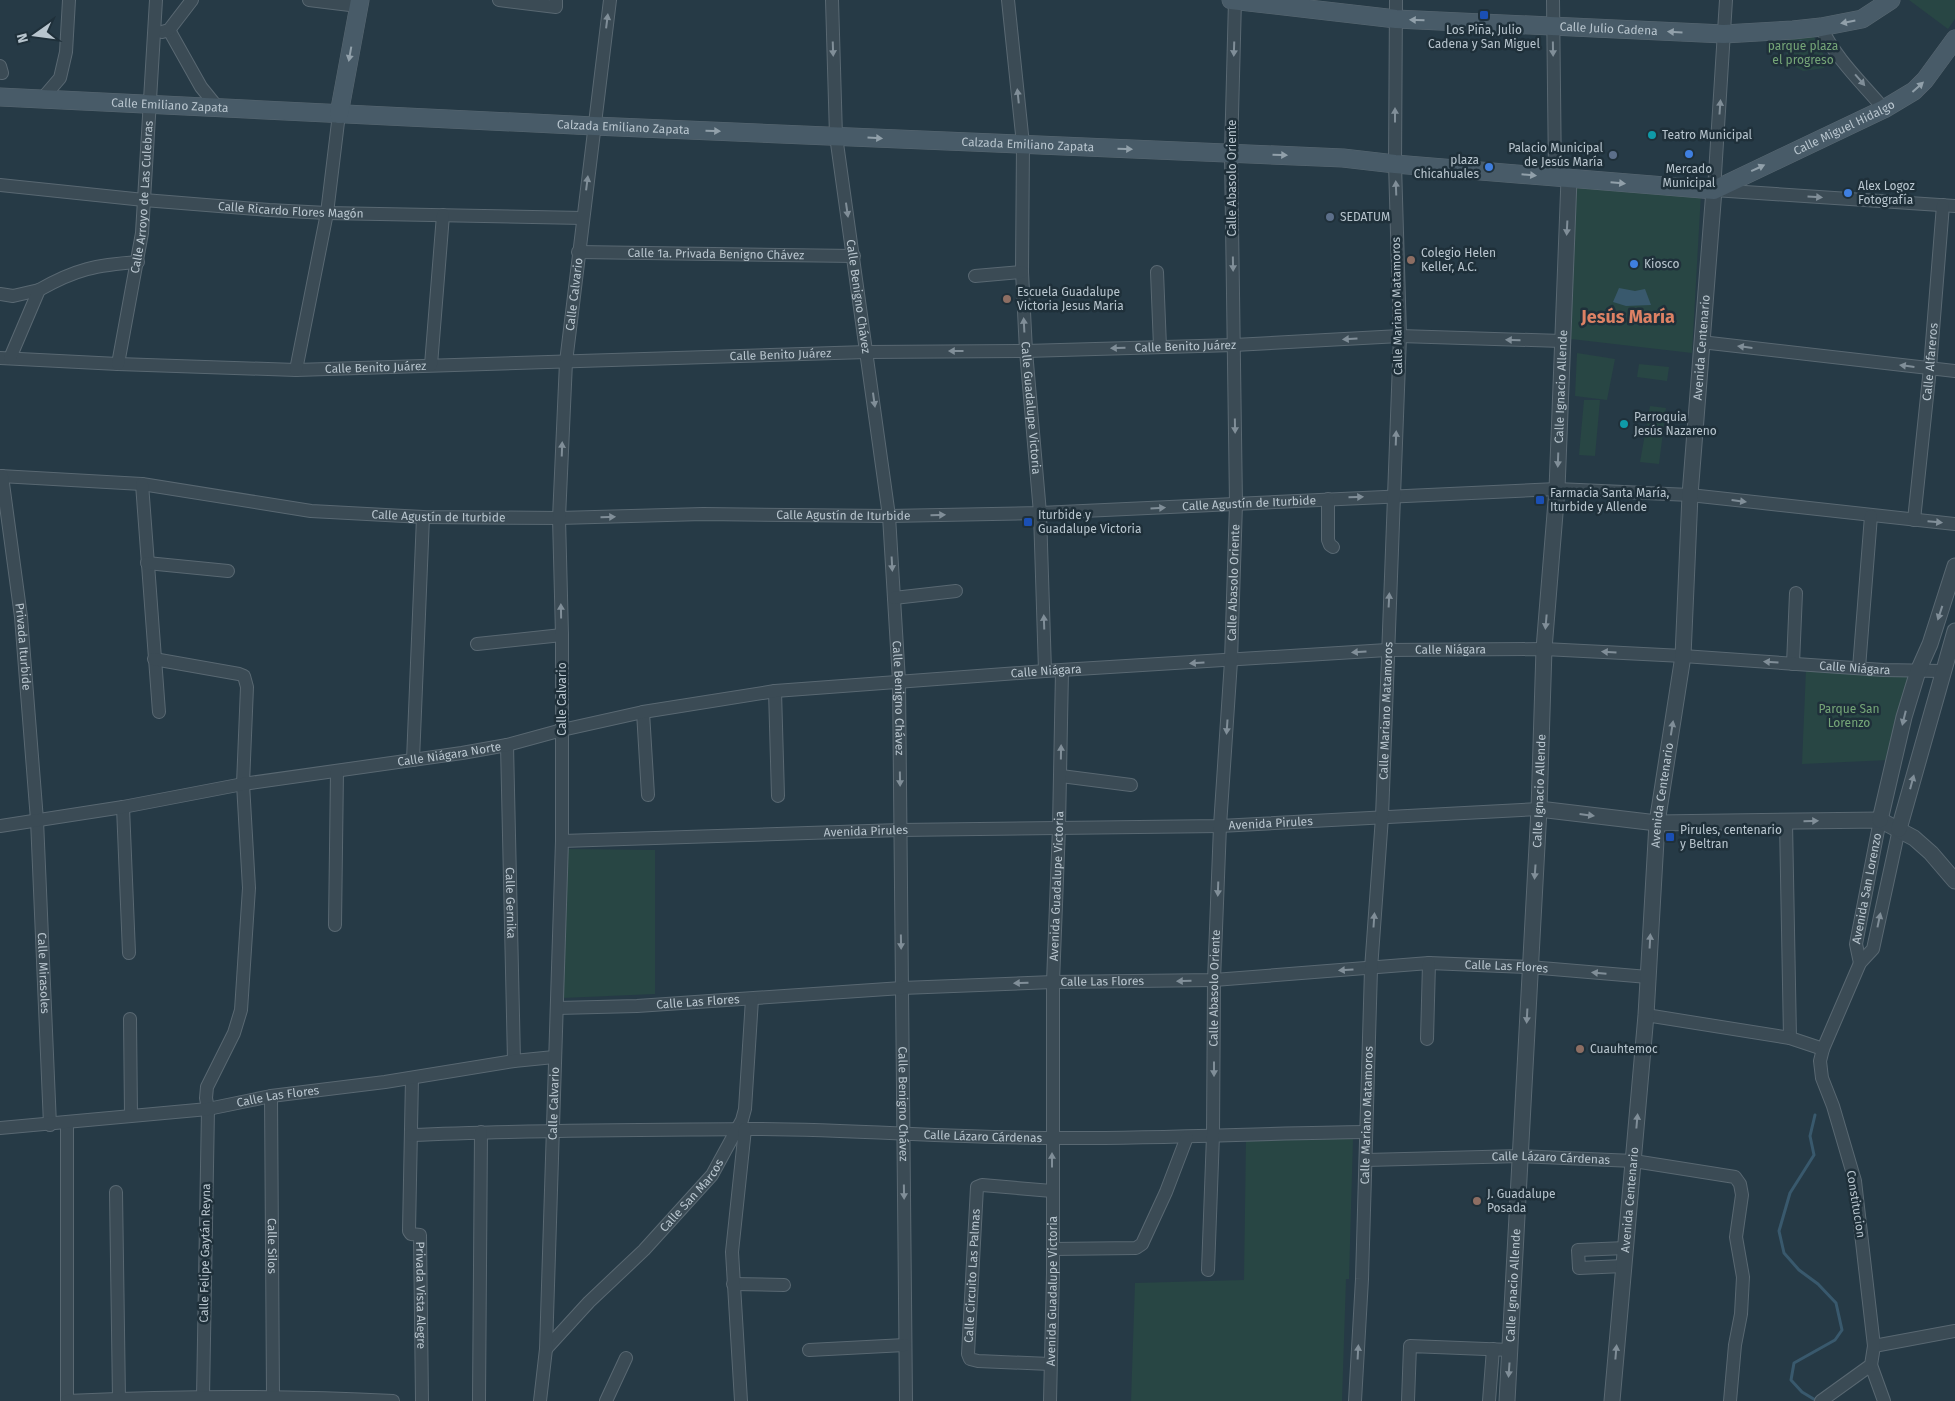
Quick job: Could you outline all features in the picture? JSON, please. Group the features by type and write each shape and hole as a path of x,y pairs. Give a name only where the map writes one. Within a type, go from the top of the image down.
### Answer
{"main road":[{"name":"Calle Julio Cadena","path":"1231,0 1396,19 1724,34 1821,27 1862,19 1891,0"},
{"path":"339,114 359,3"},
{"name":"Calle Miguel Hidalgo","path":"1714,190 1884,109 1914,91 1925,80 1955,39"},
{"name":"Calle Emiliano Zapata","path":"0,97 339,114"},
{"name":"Calzada Emiliano Zapata","path":"339,114 1343,158 1395,164 1714,190"}],"street":[{"path":"42,99 60,78 66,52 69,0"},
{"name":"Calle Arroyo de Las Culebras","path":"118,364 142,233 156,0"},
{"path":"153,36 168,30 192,0"},
{"path":"308,0 359,3"},
{"path":"499,0 556,7 556,0"},
{"name":"Calle Calvario","path":"540,1401 546,1349 551,1132 558,1008 562,841 562,635 559,518 566,362 610,0"},
{"name":"Calle Benigno Chávez","path":"832,0 836,136 889,516 899,681 906,1401"},
{"name":"Calle Guadalupe Victoria","path":"1008,0 1023,144 1022,272 1026,351 1040,513 1045,671"},
{"name":"Calle Abasolo Oriente","path":"1208,1270 1213,1135 1214,980 1220,826 1231,660 1236,504 1231,153 1235,0"},
{"name":"Calle Mariano Matamoros","path":"1355,1401 1362,1280 1371,968 1382,817 1386,650 1400,336 1395,164 1396,0"},
{"path":"1553,0 1562,178"},
{"path":"1726,0 1714,190 1949,205"},
{"path":"1821,27 1840,58 1884,109"},
{"path":"168,30 201,87 218,108"},
{"path":"296,370 327,213 339,114"},
{"name":"Calle Ignacio Allende","path":"1507,1401 1539,808 1544,649 1557,489 1562,341 1562,178"},
{"name":"Calle Ricardo Flores Magón","path":"0,185 144,200 327,213 583,218"},
{"name":"Avenida Centenario","path":"1612,1401 1646,1015 1657,824 1683,656 1690,495 1714,190"},
{"name":"Calle Alfareros","path":"1914,520 1949,205"},
{"path":"431,365 443,215"},
{"name":"Calle 1a. Privada Benigno Chávez","path":"578,252 854,256"},
{"path":"0,294 13,296 39,290 74,271 105,264 138,262"},
{"path":"975,276 1022,272"},
{"path":"1158,272 1160,347"},
{"path":"5,358 39,290"},
{"name":"Calle Benito Juárez","path":"5,358 296,370 867,352 1026,351 1160,347 1400,336 1562,341"},
{"path":"1701,342 1955,371"},
{"name":"Calle Agustín de Iturbide","path":"1,476 142,484 311,511 423,518 559,518 703,514 889,516 1040,513 1328,498 1557,489 1690,495 1955,524"},
{"name":"Privada Iturbide","path":"1,476 21,617 37,820"},
{"path":"142,484 159,712"},
{"path":"1328,498 1328,540 1332,547"},
{"path":"1859,668 1871,516"},
{"path":"414,760 423,518"},
{"path":"147,563 228,571"},
{"name":"Avenida San Lorenzo","path":"1860,963 1856,944 1880,820 1904,717 1955,566"},
{"path":"894,598 956,591"},
{"path":"1793,664 1796,593"},
{"name":"Avenida San Lorenzo","path":"1860,963 1873,949 1899,829 1942,671 1955,631"},
{"path":"477,644 562,635"},
{"name":"Calle Niágara","path":"899,681 1386,650 1544,649 1859,668 1942,671"},
{"name":"Calle Felipe Gaytán Reyna","path":"154,659 244,676 247,687 243,784 249,888 241,1010 234,1033 207,1087 206,1098 208,1109 202,1397"},
{"name":"Avenida Guadalupe Victoria","path":"1050,1401 1053,1249 1053,982 1059,827 1062,671"},
{"name":"Calle Niágara Norte","path":"0,826 122,807 243,784 414,760 507,744 643,712 775,691 899,681"},
{"path":"775,691 778,796"},
{"path":"643,712 648,795"},
{"name":"Calle Gernika","path":"507,744 514,1061"},
{"path":"335,925 337,771"},
{"path":"1060,776 1131,785"},
{"path":"122,807 129,953"},
{"name":"Avenida Pirules","path":"562,841 900,830 1220,826 1539,808 1657,824 1880,820 1914,838 1955,881"},
{"name":"Calle Mirasoles","path":"37,820 50,1125"},
{"path":"1786,822 1790,1038"},
{"path":"1427,1039 1429,963"},
{"name":"Calle Las Flores","path":"558,1008 637,1006 902,988 1053,982 1214,980 1429,963 1529,967 1648,977"},
{"name":"Constitucion","path":"1860,963 1823,1049 1820,1061 1822,1078 1833,1106 1855,1181 1874,1346 1871,1365"},
{"name":"Calle San Marcos","path":"546,1349 589,1302 644,1250 712,1176 740,1130 745,1108 752,999"},
{"path":"1646,1015 1790,1038 1823,1049"},
{"path":"130,1019 131,1115"},
{"name":"Calle Las Flores","path":"0,1128 50,1125 131,1115 208,1109 271,1096 554,1057"},
{"name":"Privada Vista Alegre","path":"412,1078 409,1231 411,1234 420,1235 422,1401"},
{"name":"Calle Silos","path":"271,1096 273,1396"},
{"path":"67,1123 67,1401 166,1397 223,1399 273,1396 298,1399 393,1401"},
{"path":"740,1130 732,1252 741,1401"},
{"name":"Calle Lázaro Cárdenas","path":"411,1135 481,1132 740,1130 1052,1138 1187,1137 1366,1132"},
{"path":"479,1401 481,1132"},
{"path":"1053,1249 1136,1248 1142,1244 1149,1232 1187,1137"},
{"name":"Calle Lázaro Cárdenas","path":"1366,1160 1521,1156 1634,1161 1735,1176 1740,1184 1742,1195 1736,1237 1743,1277 1741,1314 1735,1345 1730,1401"},
{"name":"Calle Circuito Las Palmas","path":"1050,1364 978,1361 970,1359 968,1354 977,1187 982,1185 1052,1191"},
{"path":"116,1192 119,1399"},
{"path":"1624,1266 1579,1268 1578,1250 1626,1248"},
{"path":"733,1284 784,1285"},
{"path":"1874,1346 1955,1331"},
{"path":"809,1350 905,1345"},
{"path":"1408,1401 1410,1346 1511,1350"},
{"path":"1489,1401 1493,1349"},
{"path":"606,1401 626,1358"},
{"path":"1821,1401 1871,1365 1884,1401"}],"green space":[{"path":"1909,0 1955,0 1955,19 1948,29"},
{"name":"parque plaza el progreso","path":"1787,35 1813,35 1827,61 1824,68 1803,71 1786,62"},
{"path":"1574,181 1701,193 1692,353 1571,339"},
{"path":"1577,353 1615,359 1607,400 1575,396"},
{"path":"1639,364 1669,367 1667,381 1637,377"},
{"path":"1584,400 1600,400 1595,456 1579,455"},
{"path":"1650,406 1666,408 1659,464 1640,462"},
{"name":"Parque San Lorenzo","path":"1806,669 1912,675 1889,760 1802,764"},
{"path":"564,849 655,850 655,994 562,998"},
{"path":"1246,1137 1353,1138 1349,1279 1346,1279 1342,1401 1131,1401 1135,1283 1244,1280"}],"water":[{"path":"1799,40 1803,40 1807,46 1803,52 1799,52 1795,48 1795,44"},
{"path":"1619,288 1635,291 1645,289 1651,305 1626,306 1613,302"}],"waterway":[{"path":"1815,1115 1810,1136 1814,1155 1790,1193 1779,1231 1784,1253 1799,1270 1818,1284 1836,1303 1842,1330 1835,1340 1794,1363 1791,1380 1802,1392 1817,1401"}],"place":[{"name":"Los Piña, Julio Cadena y San Miguel","path":"1484,15"},
{"name":"Teatro Municipal","path":"1652,135"},
{"name":"Mercado Municipal","path":"1689,154"},
{"name":"Palacio Municipal de Jesús María","path":"1613,155"},
{"name":"plaza Chicahuales","path":"1489,167"},
{"name":"Alex Logoz Fotografía","path":"1848,193"},
{"name":"SEDATUM","path":"1330,217"},
{"name":"Colegio Helen Keller, A.C.","path":"1411,260"},
{"name":"Kiosco","path":"1634,264"},
{"name":"Escuela Guadalupe Victoria Jesus Maria","path":"1007,299"},
{"name":"Parroquia Jesús Nazareno","path":"1624,424"},
{"name":"Farmacia Santa María, Iturbide y Allende","path":"1540,500"},
{"name":"Iturbide y Guadalupe Victoria","path":"1028,522"},
{"name":"Pirules, centenario y Beltran","path":"1670,837"},
{"name":"Cuauhtemoc","path":"1580,1049"},
{"name":"J. Guadalupe Posada","path":"1477,1201"}],"district":[{"name":"Jesús María","path":"1628,317"}]}
